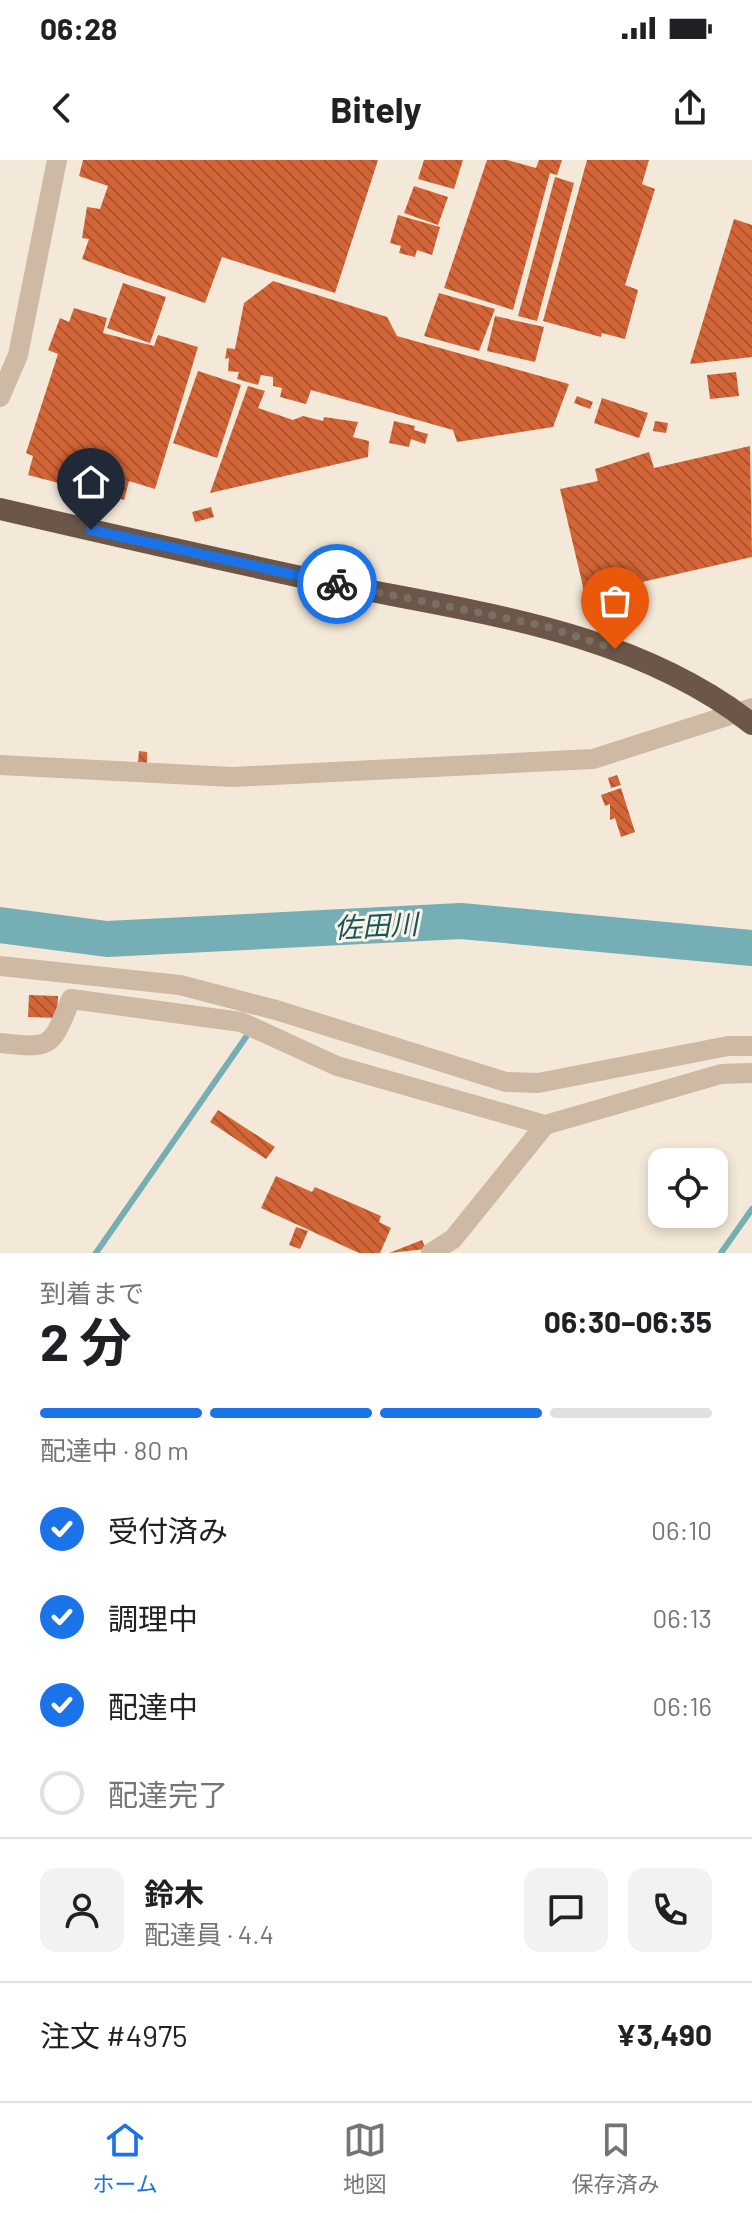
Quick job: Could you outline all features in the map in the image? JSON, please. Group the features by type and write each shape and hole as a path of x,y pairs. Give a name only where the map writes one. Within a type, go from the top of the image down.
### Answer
{"highway":[{"path":"0,509 167,548 545,626 639,657 748,715"}],"street":[{"path":"0,397 18,355 57,160"},
{"path":"0,765 233,777 593,759 748,715"},
{"path":"0,966 180,985 276,1010 506,1082 538,1083 728,1046 752,1046"},
{"path":"0,1043 38,1047 55,1037 71,999 241,1022 337,1066 545,1125 721,1074 752,1073"},
{"path":"431,1253 453,1239 545,1125"}],"building":[{"path":"83,160 378,160 335,293 222,257 205,303 82,259 89,239 82,238 87,207 100,209 108,186 79,176"},
{"path":"424,160 463,160 454,189 418,179"},
{"path":"487,160 507,160 536,168 539,160 562,160 557,175 550,173 513,310 444,288"},
{"path":"587,160 649,160 642,184 655,189 625,285 638,290 625,339 602,333 601,337 543,321"},
{"path":"555,177 574,183 537,321 518,316"},
{"path":"414,186 448,197 438,225 404,213"},
{"path":"398,215 440,227 432,255 417,250 415,257 399,253 401,246 390,243"},
{"path":"734,219 752,225 752,357 690,364"},
{"path":"273,281 387,317 397,336 569,384 553,427 457,442 453,430 311,390 306,404 280,397 282,388 273,386 273,377 261,375 258,385 237,379 239,372 228,371 229,358 225,359 227,348 235,349 244,303"},
{"path":"123,283 166,297 150,343 107,328"},
{"path":"439,293 495,309 479,351 424,336"},
{"path":"74,308 107,318 103,333 154,346 158,335 198,347 155,489 129,481 124,500 28,475 33,456 26,453 58,354 48,350 60,318 69,322"},
{"path":"495,316 544,327 535,362 487,351"},
{"path":"198,371 241,385 217,458 173,443"},
{"path":"736,372 739,396 710,399 707,375"},
{"path":"248,386 265,391 258,408 293,420 303,416 323,421 324,417 358,422 353,437 369,441 368,457 210,493"},
{"path":"577,396 593,402 590,409 574,403"},
{"path":"602,398 648,413 639,438 594,423"},
{"path":"394,421 415,426 414,430 428,434 425,444 411,439 409,447 389,443"},
{"path":"655,421 668,423 666,433 653,431"},
{"path":"750,446 752,557 585,595 560,489 598,481 595,469 649,452 654,468"},
{"path":"211,507 214,517 195,522 192,512"},
{"path":"139,751 147,752 147,763 138,762"},
{"path":"617,775 621,785 611,788 608,778"},
{"path":"621,788 635,832 621,837 615,818 610,820 610,804 605,806 601,795"},
{"path":"29,995 58,996 57,1018 28,1017"},
{"path":"218,1110 275,1147 266,1159 210,1122"},
{"path":"276,1176 312,1192 315,1187 381,1216 379,1222 391,1228 380,1253 359,1253 261,1208"},
{"path":"296,1227 308,1231 300,1249 289,1245"},
{"path":"422,1240 426,1249 389,1253"}],"waterway":[{"name":"佐田川","path":"0,925 107,939 461,921 752,948"},
{"path":"96,1253 246,1037"},
{"path":"721,1253 752,1209"}],"way so far":[{"path":"337,584 545,626 615,649"}],"route":[{"path":"91,530 337,584"}]}
